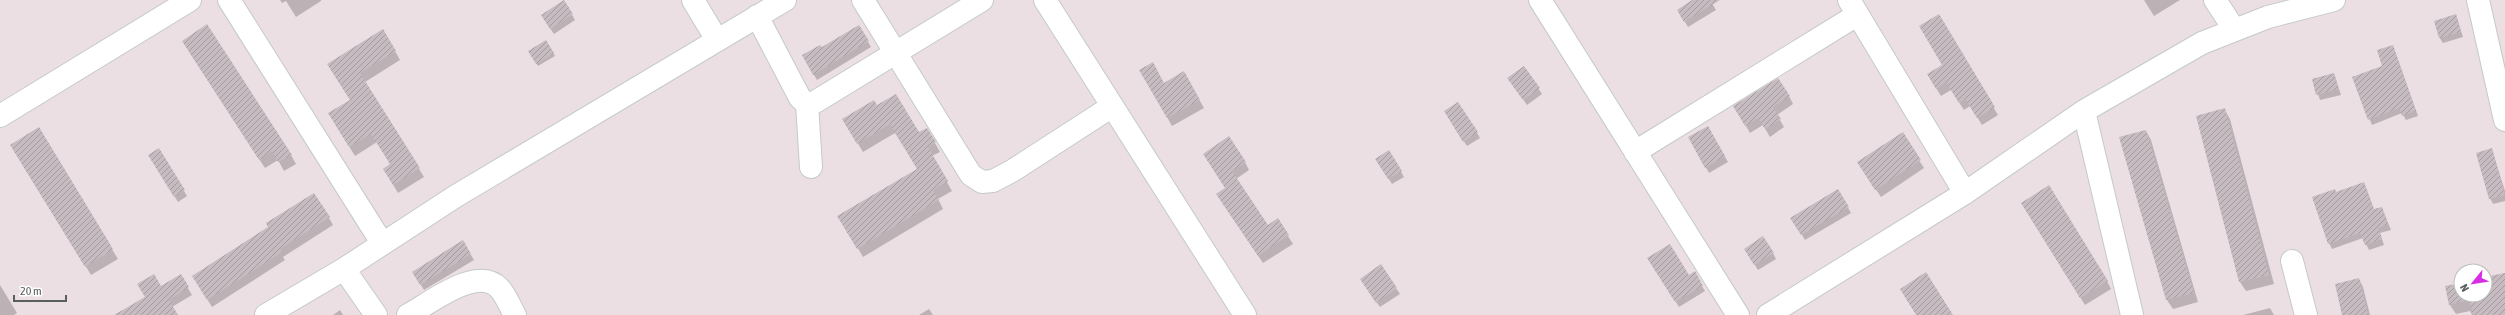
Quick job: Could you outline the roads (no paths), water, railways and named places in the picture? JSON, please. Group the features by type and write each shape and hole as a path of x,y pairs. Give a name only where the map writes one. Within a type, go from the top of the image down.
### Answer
{"street":[{"path":"0,116 190,0"},
{"path":"229,0 382,243"},
{"path":"693,0 717,40"},
{"path":"266,315 344,269 456,196 786,0"},
{"path":"863,0 971,175 982,182 993,181 1012,171 1111,107"},
{"path":"807,104 815,102 982,0"},
{"path":"1045,0 1111,107 1245,315"},
{"path":"1540,0 1738,315"},
{"path":"2215,0 2234,29"},
{"path":"1768,315 1965,193 2084,111 2202,43 2234,29 2268,17 2334,0"},
{"path":"2478,0 2505,120"},
{"path":"1636,152 1853,7 1965,193"},
{"path":"757,16 800,98 807,104 811,167"},
{"path":"2084,111 2132,315"},
{"path":"2292,261 2306,315"},
{"path":"344,269 376,315"},
{"path":"408,315 470,281 486,280 499,288 515,315"}]}
